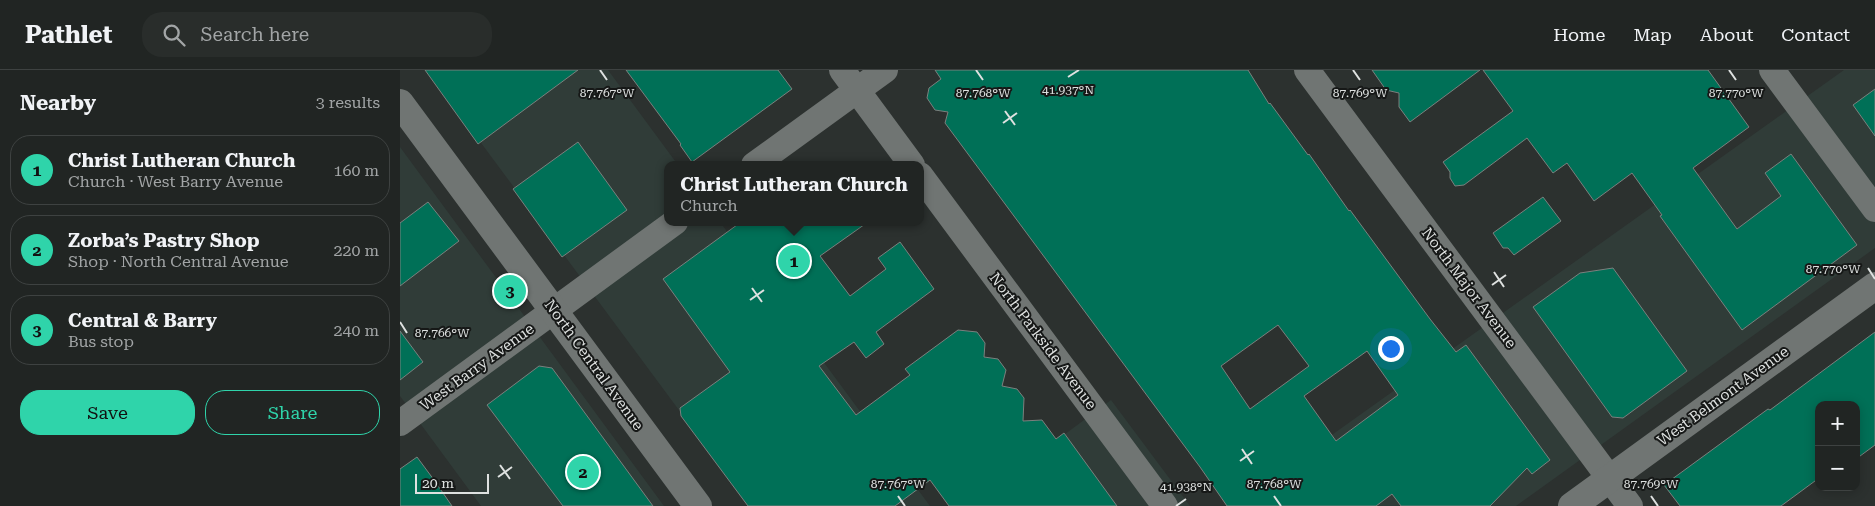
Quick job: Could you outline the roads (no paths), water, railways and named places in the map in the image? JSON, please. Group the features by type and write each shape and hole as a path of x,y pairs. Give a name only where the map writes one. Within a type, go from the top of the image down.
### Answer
{"main road":[{"name":"North Central Avenue","path":"400,102 698,506"},
{"name":"West Belmont Avenue","path":"1572,506 1875,286"}],"street":[{"path":"759,161 850,80 884,70"},
{"name":"North Major Avenue","path":"1308,70 1630,506"},
{"path":"1772,70 1875,209"},
{"path":"850,80 909,161"},
{"name":"North Parkside Avenue","path":"924,180 1165,506"},
{"name":"West Barry Avenue","path":"400,423 670,226"}],"place":[{"name":"Christ Lutheran Church","path":"794,261"},
{"name":"Central & Barry","path":"510,291"},
{"name":"Zorba’s Pastry Shop","path":"583,472"}]}
